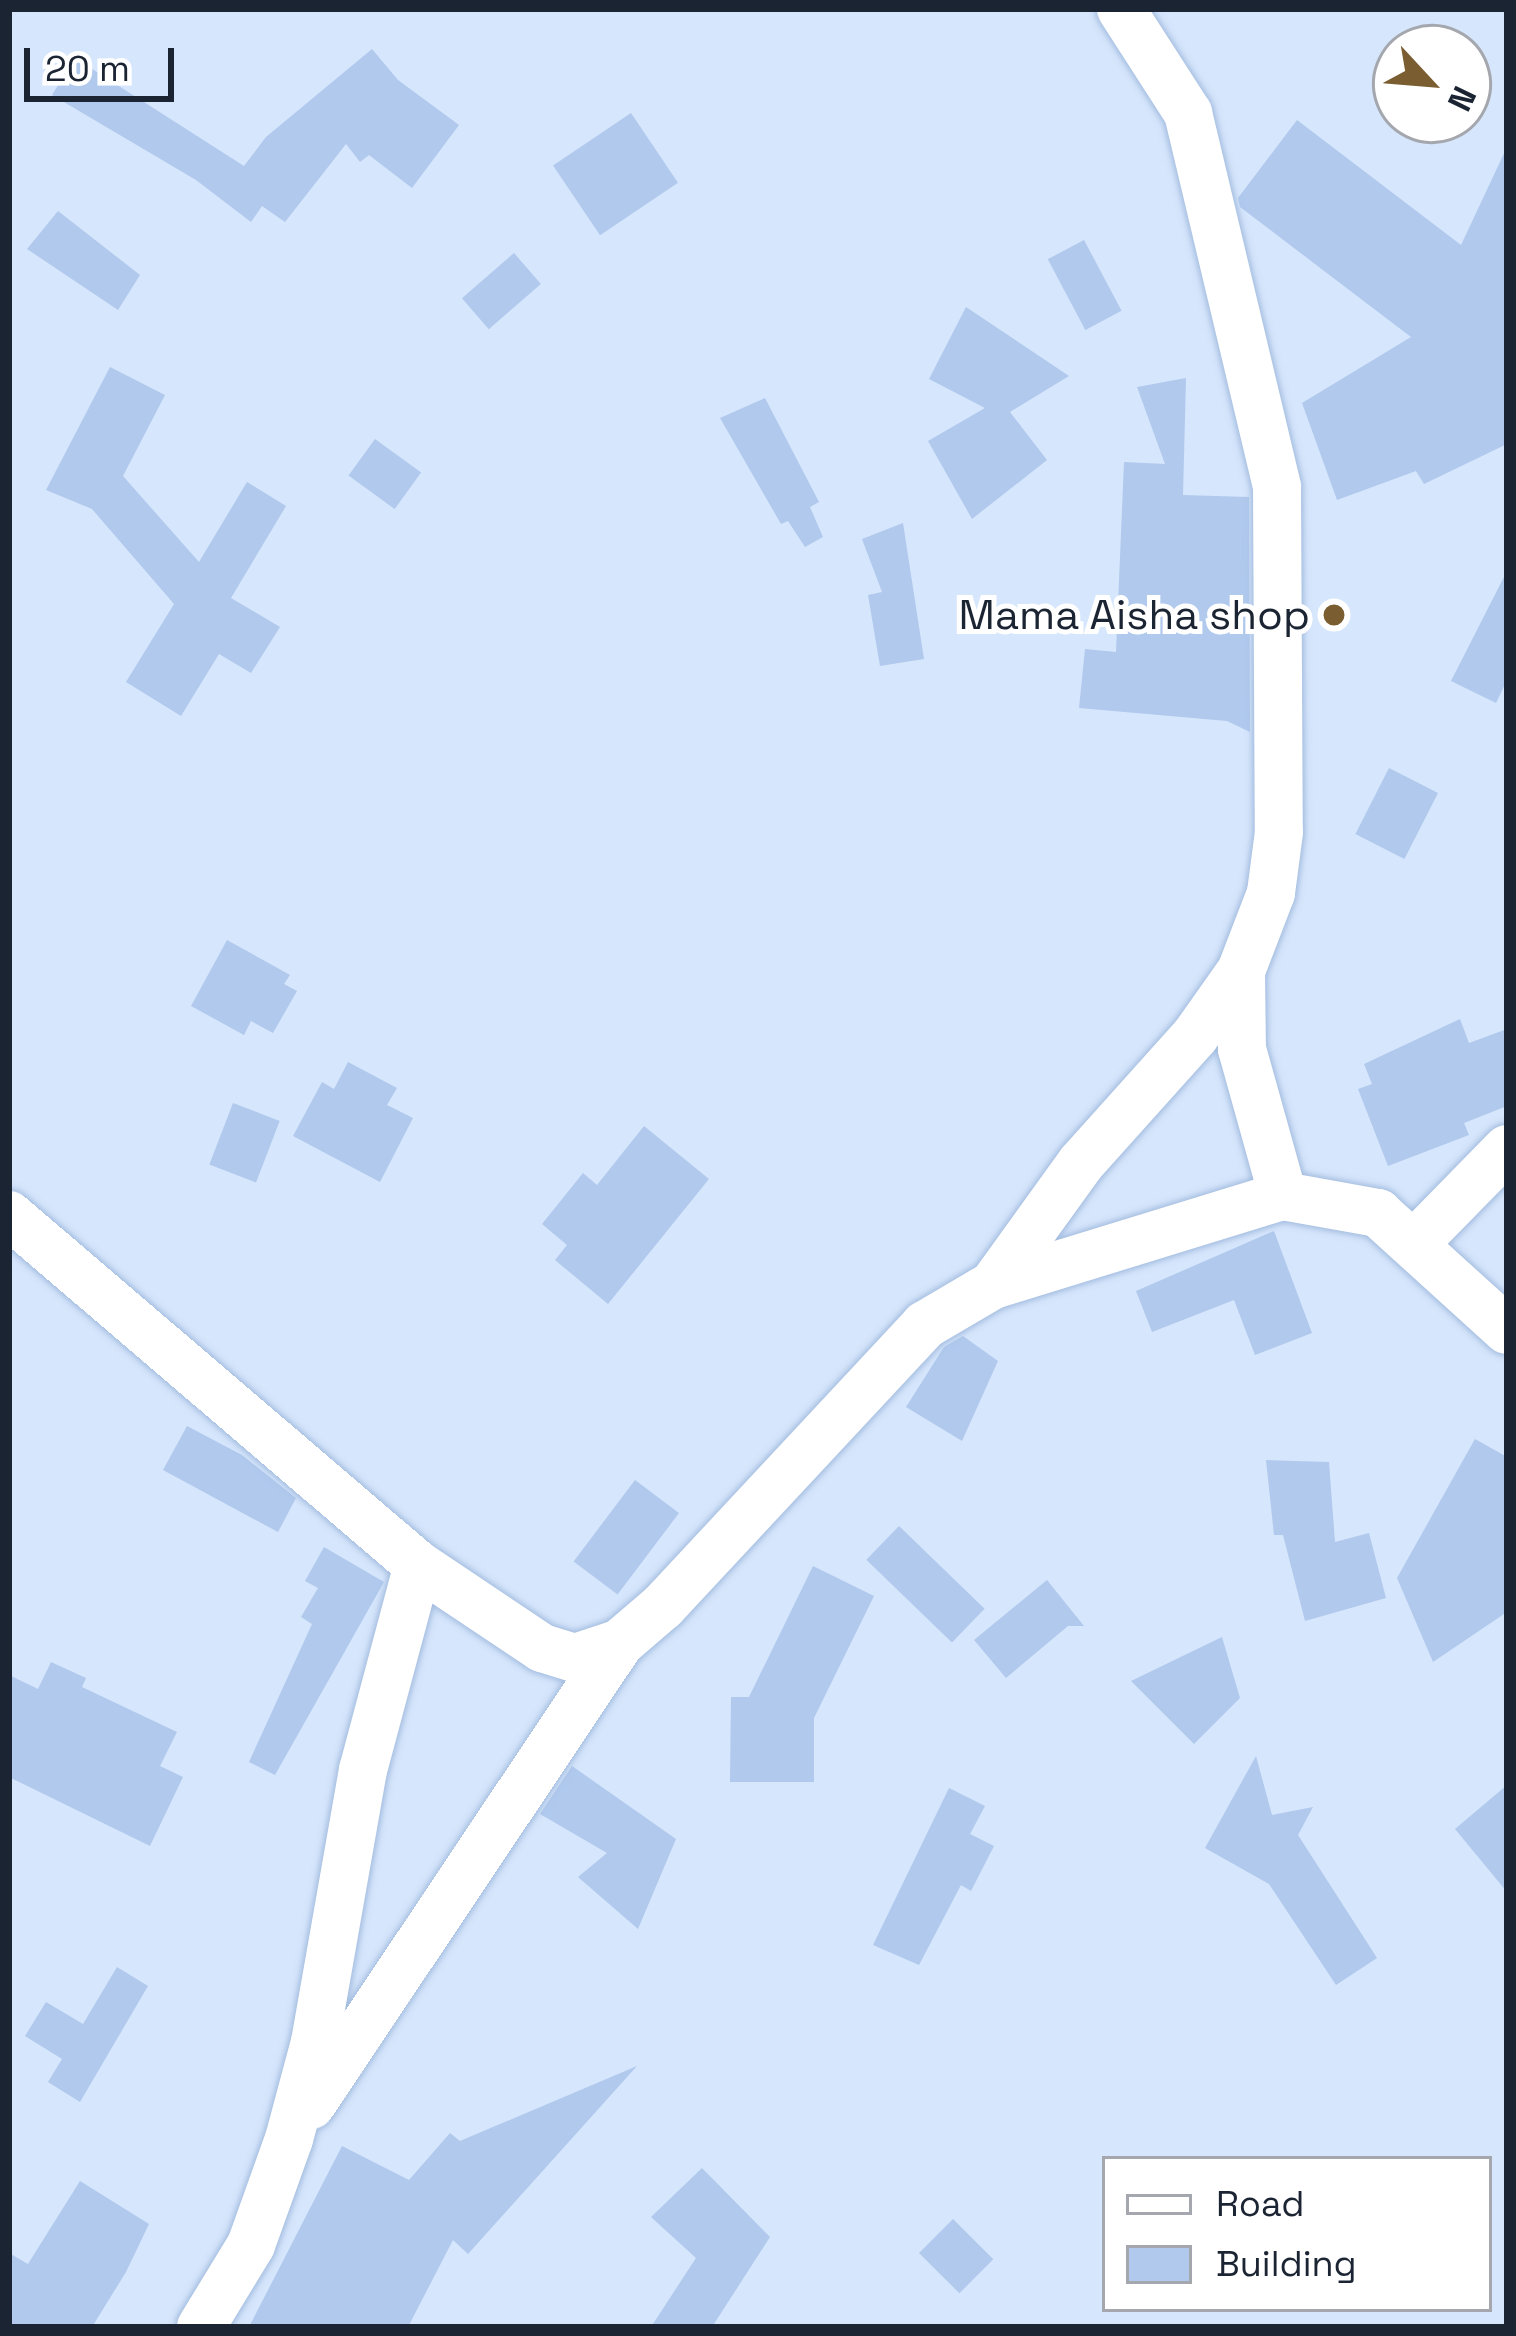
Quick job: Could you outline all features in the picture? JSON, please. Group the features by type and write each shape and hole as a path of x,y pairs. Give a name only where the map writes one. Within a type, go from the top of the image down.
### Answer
{"street":[{"path":"993,1285 1082,1163 1196,1036 1241,971 1271,893 1279,832 1277,487 1188,113 1121,9"},
{"path":"1241,971 1242,1049 1283,1196"},
{"path":"1416,1242 1507,1149"},
{"path":"289,2139 620,1642 663,1606 925,1325 993,1285 1283,1196 1378,1214 1416,1242 1507,1330"},
{"path":"9,1215 418,1565 542,1648 575,1658 620,1642"},
{"path":"201,2327 251,2245 289,2139 315,2042 363,1770 418,1565"}],"building":[{"path":"372,49 398,80 459,125 412,188 369,155 360,162 346,144 285,222 262,206 251,222 196,180 52,95 75,58 244,166 266,137"},
{"path":"631,113 678,183 600,235 553,166"},
{"path":"1297,120 1461,245 1507,147 1507,444 1424,484 1416,471 1337,500 1302,403 1411,337 1240,207 1238,198"},
{"path":"58,211 140,275 118,310 27,249"},
{"path":"1084,240 1122,311 1085,330 1048,259"},
{"path":"514,253 541,284 489,329 462,298"},
{"path":"966,307 1069,376 1010,412 1047,460 972,519 928,441 985,408 929,379"},
{"path":"110,367 165,395 123,476 199,562 247,482 286,506 231,598 280,627 251,673 219,654 181,716 126,682 174,604 92,509 46,490"},
{"path":"1186,378 1183,495 1249,497 1250,732 1227,721 1079,708 1085,649 1116,652 1124,462 1165,464 1137,387"},
{"path":"765,398 819,502 810,507 823,537 805,547 788,521 781,524 720,418"},
{"path":"375,439 421,473 395,509 349,475"},
{"path":"903,523 924,659 880,666 868,595 882,592 862,539"},
{"path":"1507,571 1507,680 1496,703 1451,681"},
{"path":"1389,768 1438,793 1404,859 1355,834"},
{"path":"227,940 290,975 284,984 297,991 273,1033 251,1021 244,1035 191,1006"},
{"path":"1460,1019 1469,1043 1507,1029 1507,1106 1464,1123 1469,1135 1388,1166 1358,1089 1372,1084 1364,1064"},
{"path":"348,1062 397,1088 387,1105 413,1118 380,1182 293,1136 322,1082 334,1089"},
{"path":"233,1103 280,1121 256,1183 209,1165"},
{"path":"644,1126 709,1179 608,1304 555,1260 567,1245 542,1224 583,1173 597,1185"},
{"path":"1274,1231 1312,1333 1255,1355 1234,1300 1152,1332 1136,1291"},
{"path":"963,1336 998,1361 962,1441 906,1407 944,1347"},
{"path":"187,1426 242,1455 296,1498 278,1532 163,1470"},
{"path":"1475,1439 1507,1457 1507,1612 1433,1662 1397,1578"},
{"path":"1266,1460 1329,1462 1335,1542 1369,1533 1386,1598 1305,1621 1283,1535 1274,1535"},
{"path":"635,1480 679,1513 618,1595 574,1561"},
{"path":"899,1526 985,1609 952,1642 866,1560"},
{"path":"324,1547 384,1582 275,1775 249,1762 312,1624 301,1617 318,1588 305,1581"},
{"path":"813,1566 874,1596 814,1718 814,1782 730,1782 731,1697 749,1697"},
{"path":"1047,1580 1084,1626 1068,1626 1006,1678 974,1640"},
{"path":"1222,1637 1240,1698 1194,1744 1131,1681"},
{"path":"51,1662 86,1678 82,1687 177,1732 160,1766 183,1777 150,1846 9,1777 9,1675 38,1689"},
{"path":"1256,1756 1272,1815 1313,1807 1298,1835 1377,1958 1336,1985 1269,1884 1205,1848"},
{"path":"572,1766 676,1839 638,1929 578,1877 607,1853 540,1814"},
{"path":"1507,1785 1507,1892 1455,1829"},
{"path":"949,1788 985,1806 970,1834 994,1846 971,1891 961,1885 919,1965 873,1945"},
{"path":"117,1967 148,1986 80,2102 48,2082 62,2059 25,2036 46,2002 83,2024"},
{"path":"637,2066 468,2254 453,2240 408,2327 249,2327 342,2146 409,2180 450,2133 460,2141"},
{"path":"702,2168 770,2237 712,2327 651,2327 696,2258 651,2217"},
{"path":"80,2181 149,2224 126,2272 92,2327 9,2327 9,2253 28,2264"},
{"path":"953,2219 993,2259 959,2293 919,2253"}],"place":[{"name":"Mama Aisha shop","path":"1334,615"}]}
